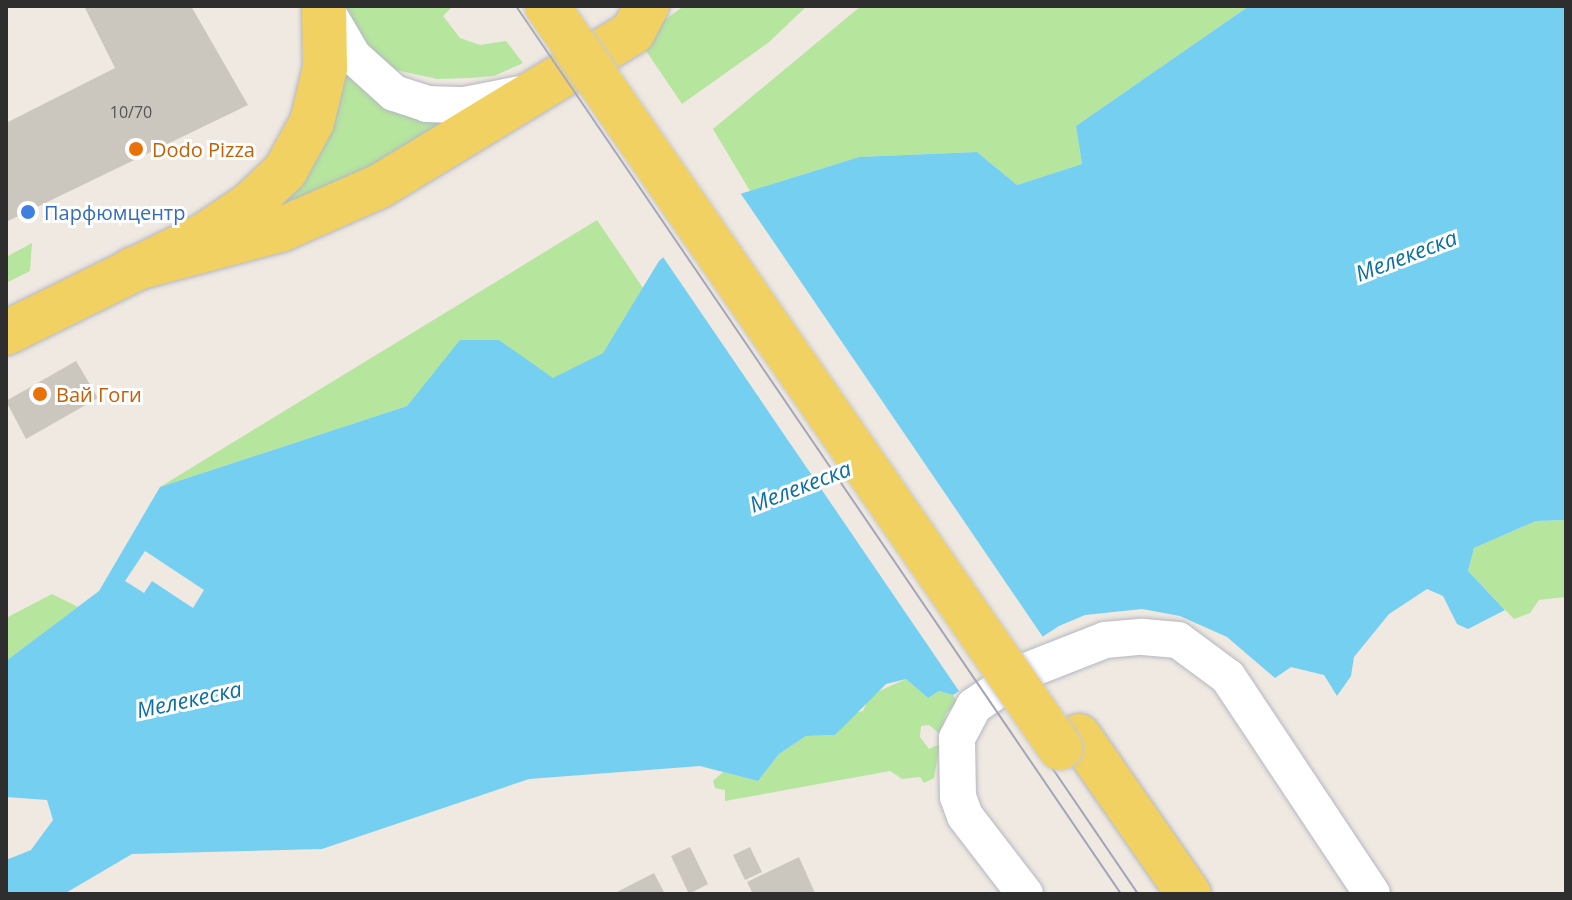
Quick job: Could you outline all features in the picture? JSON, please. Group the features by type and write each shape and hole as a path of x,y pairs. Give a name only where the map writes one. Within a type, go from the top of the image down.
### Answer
{"main road":[{"path":"547,6 1070,742 1189,894"},
{"path":"582,6 1070,742 1160,894"},
{"path":"6,333 206,234 249,205 285,171 312,122 325,68 324,7"},
{"path":"133,269 280,230 343,205 538,90 649,15"}],"street":[{"path":"324,7 353,56 394,93 427,104 465,105 538,90"},
{"path":"1025,894 965,816 958,797 957,738 974,706 1026,671 1105,640 1143,637 1178,640 1228,677 1372,894"}],"green space":[{"path":"343,6 453,6 443,16 460,38 480,45 506,41 523,63 494,76 470,78 437,79 396,70 378,62"},
{"path":"684,6 807,6 768,43 682,104 638,39"},
{"path":"861,6 1249,6 1076,126 1082,164 1017,185 977,152 859,157 750,191 713,129"},
{"path":"343,70 379,97 468,109 336,187 273,213"},
{"path":"597,220 643,288 603,353 553,379 499,340 461,340 407,406 160,487"},
{"path":"32,243 30,271 6,283 6,257"},
{"path":"1566,520 1566,597 1539,600 1530,613 1514,619 1468,571 1474,548 1536,521"},
{"path":"52,594 78,607 6,661 6,618"},
{"path":"906,679 928,698 939,691 953,695 957,702 946,714 941,735 929,725 921,726 920,737 929,749 940,744 934,778 924,783 920,777 902,779 890,771 725,801 725,790 715,788 713,781 723,772 758,781 779,754 806,736 835,735 853,713 863,711 870,695"}],"water":[{"name":"Мелекеска","path":"1249,6 1566,6 1566,520 1536,521 1474,548 1468,571 1505,610 1468,629 1457,624 1443,596 1427,589 1389,614 1354,657 1351,676 1337,696 1324,675 1291,667 1275,678 1227,637 1180,616 1142,609 1085,615 1059,626 953,695 939,691 928,698 906,679 886,684 835,735 806,736 779,754 758,781 700,766 529,779 322,849 132,854 64,894 6,894 6,860 31,850 53,820 47,800 6,797 6,661 99,591 160,487 407,406 460,340 499,340 553,378 603,353 659,261 740,194 859,157 977,152 1017,185 1082,164 1076,126"}],"pier":[{"path":"739,191 1045,640 961,694 661,254"},
{"path":"145,551 204,590 193,608 152,581 144,593 125,581"}],"building":[{"path":"84,6 191,6 248,105 6,222 6,123 115,68"},
{"path":"76,361 98,398 26,439 6,401"},
{"path":"690,847 708,884 689,894 671,856"},
{"path":"750,847 762,872 745,880 733,855"},
{"path":"799,857 815,893 753,894 747,882"},
{"path":"654,873 665,894 613,894"}],"tram line":[{"path":"516,6 1121,894"},
{"path":"533,6 1138,894"}],"place":[{"name":"Dodo Pizza","path":"136,149"},
{"name":"Парфюмцентр","path":"28,212"},
{"name":"Вай Гоги","path":"40,394"}]}
